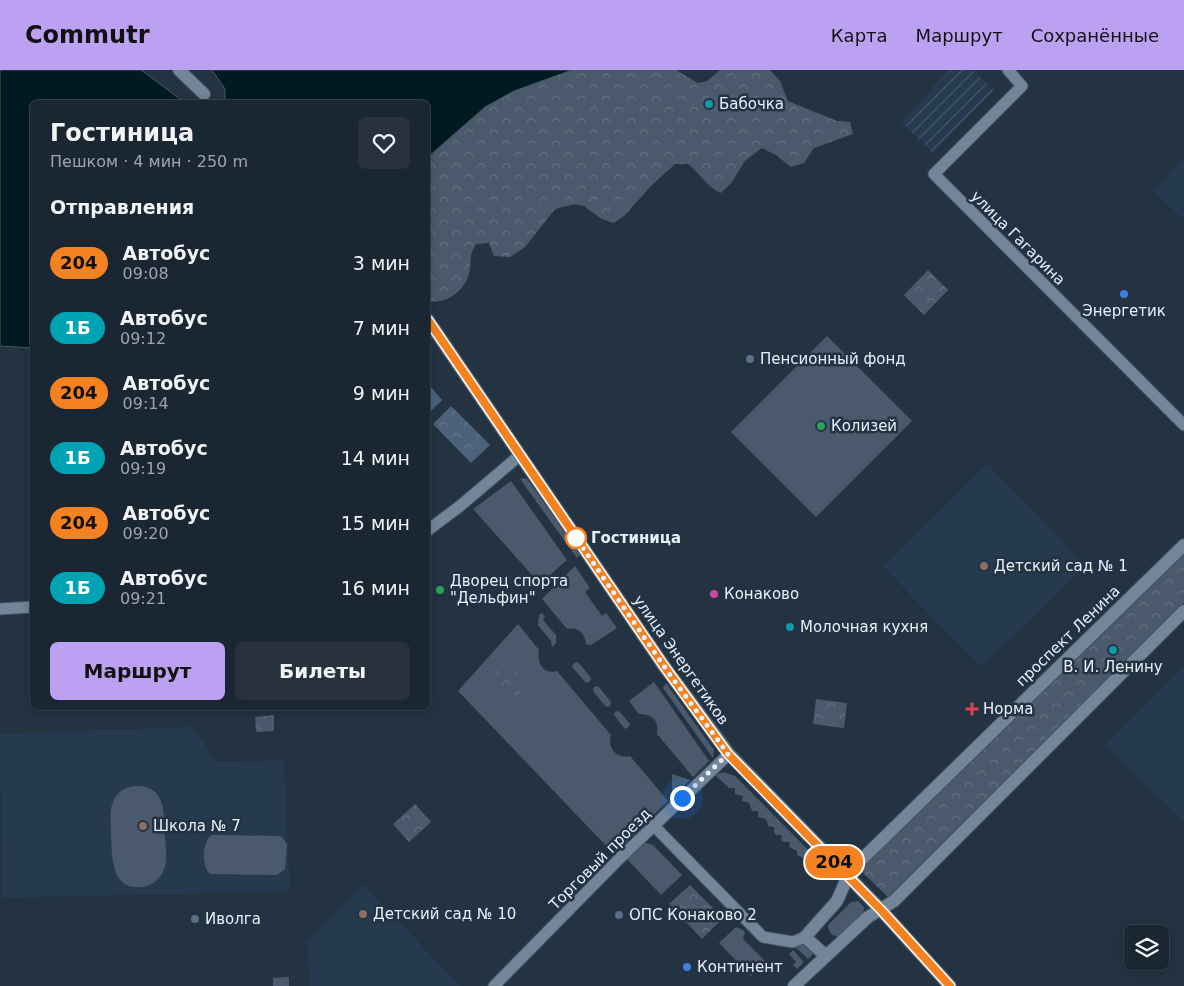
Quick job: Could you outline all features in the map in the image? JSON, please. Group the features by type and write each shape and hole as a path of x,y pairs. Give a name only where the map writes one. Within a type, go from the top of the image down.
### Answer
{"street":[{"path":"179,70 204,94"},
{"name":"улица Гагарина","path":"1008,70 1022,86 934,174 1184,425"},
{"name":"улица Энергетиков","path":"430,323 518,456 668,672 728,754 881,910 950,986"},
{"path":"430,528 460,506 518,456"},
{"name":"проспект Ленина","path":"805,938 837,901 848,876 857,864 1184,545"},
{"path":"0,609 30,607"},
{"path":"794,986 868,917 881,910 901,894 1184,611"},
{"name":"Торговый проезд","path":"494,986 619,859 728,754"},
{"path":"654,826 763,937 793,942 805,938 826,956"}],"shaded area":[{"path":"0,70 141,70 181,100 30,100 30,348 0,346"},
{"path":"212,70 572,70 514,91 485,107 430,155 430,100 225,100 225,89"},
{"path":"950,70 973,70 994,90 933,153 901,122"},
{"path":"1184,158 1184,220 1153,190"},
{"name":"Детский сад № 1","path":"987,464 1086,565 982,667 883,567"},
{"path":"1184,666 1184,822 1105,745"},
{"name":"Школа № 7","path":"193,727 217,762 284,760 290,891 2,898 0,734"},
{"name":"Детский сад № 10","path":"363,885 461,986 310,986 307,942"}],"green space":[{"path":"572,70 676,70 698,83 707,81 720,70 770,70 780,81 788,101 837,121 850,122 853,134 814,148 804,163 791,167 776,155 762,148 745,161 732,182 721,193 707,184 688,164 675,164 650,187 624,216 613,223 600,218 584,206 575,204 555,209 525,247 510,257 494,256 489,243 476,244 471,256 467,280 459,291 447,299 430,301 430,155 485,107 514,91"},
{"path":"928,270 948,290 924,315 904,295"},
{"name":"Колизей","path":"827,336 912,421 816,517 731,432"},
{"path":"430,386 442,400 430,412"},
{"path":"451,406 490,445 471,463 433,424"},
{"path":"520,479 527,479 581,554 577,558"},
{"path":"511,481 567,560 540,584 473,509"},
{"path":"1184,554 1184,603 888,897 860,870"},
{"path":"575,566 590,588 585,592 602,616 606,613 617,628 591,645 586,644 584,637 578,630 567,629 542,599"},
{"path":"542,613 545,617 543,620 556,635 556,643 552,647 551,641 538,625 539,615"},
{"path":"518,624 539,650 538,655 542,667 548,671 557,671 611,735 610,745 614,752 625,757 630,756 668,801 614,854 458,691"},
{"path":"505,661 528,684 514,699 491,676"},
{"path":"578,662 591,678 590,682 586,683 572,667 574,663"},
{"path":"654,682 709,761 693,777 657,734 657,725 654,719 648,715 639,714 629,701"},
{"path":"666,683 714,750 713,758 663,688"},
{"path":"598,686 611,702 610,706 606,707 593,691 594,687"},
{"path":"816,699 847,703 844,728 813,724"},
{"path":"619,711 630,724 625,729 614,715 615,712"},
{"path":"274,715 274,731 256,732 255,717"},
{"path":"723,772 735,776 825,867 815,874 812,871 813,866 804,864 805,859 797,855 797,851 789,847 790,842 781,840 782,835 776,835 774,827 768,826 766,819 758,817 758,811 752,811 749,803 742,801 743,796 735,794 735,788 729,788 715,775"},
{"path":"672,774 690,780 672,797"},
{"path":"133,786 144,787 158,795 164,819 165,868 157,880 152,884 142,887 132,887 118,877 112,851 110,817 114,799 118,794"},
{"path":"415,804 431,822 409,842 393,824"},
{"path":"212,835 281,836 287,844 285,869 277,875 210,874 205,865 204,854 206,842"},
{"path":"643,842 653,845 682,875 661,895 626,858"},
{"path":"690,885 723,918 702,939 669,904"},
{"path":"858,901 864,907 863,914 839,937 832,934 828,925 851,902"},
{"path":"736,927 743,930 745,933 743,939 765,961 751,976 719,943"},
{"path":"792,944 806,945 815,952 808,959"},
{"path":"793,950 804,962 797,969 793,965 796,962 789,954"},
{"path":"289,977 289,986 273,986 273,978"}],"bus line":[{"name":"204","path":"430,323 518,456 664,666 728,754 881,910 950,986"}],"place":[{"name":"Бабочка","path":"709,104"},
{"name":"Энергетик","path":"1124,294"},
{"name":"Пенсионный фонд","path":"750,359"},
{"name":"Колизей","path":"821,426"},
{"name":"Гостиница","path":"576,538"},
{"name":"Детский сад № 1","path":"984,566"},
{"name":"Дворец спорта \"Дельфин\"","path":"440,590"},
{"name":"Конаково","path":"714,594"},
{"name":"Молочная кухня","path":"790,627"},
{"name":"В. И. Ленину","path":"1113,650"},
{"name":"Норма","path":"972,709"},
{"name":"Школа № 7","path":"143,826"},
{"name":"Детский сад № 10","path":"363,914"},
{"name":"ОПС Конаково 2","path":"619,915"},
{"name":"Иволга","path":"195,919"},
{"name":"Континент","path":"687,967"}],"route":[{"path":"576,538 572,532 668,672 728,754 682,798"}]}
